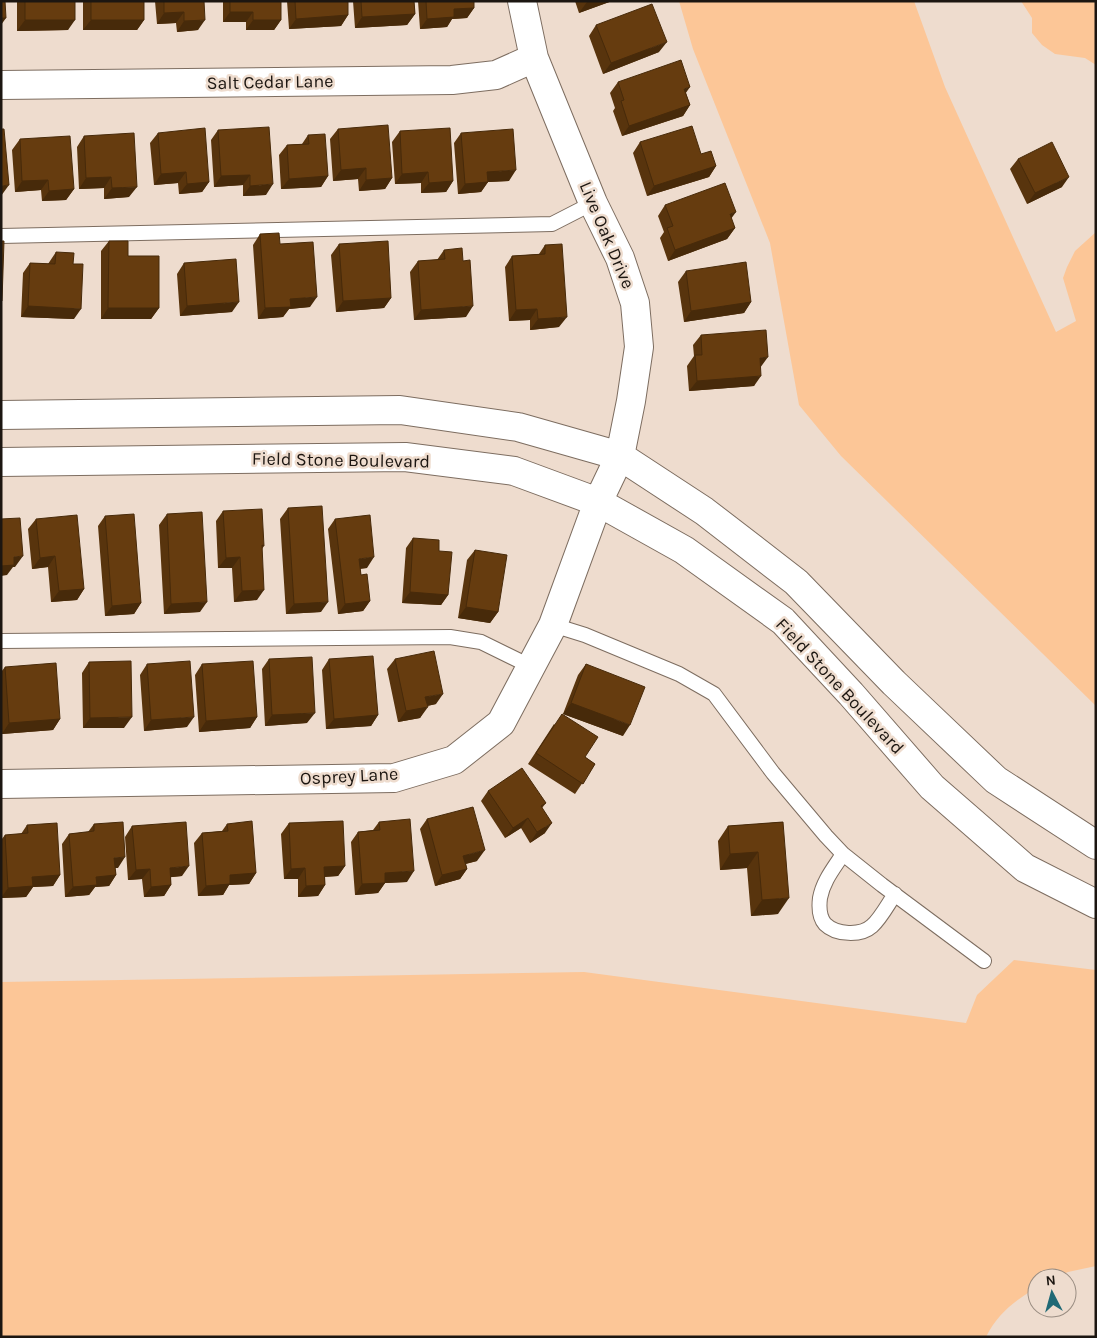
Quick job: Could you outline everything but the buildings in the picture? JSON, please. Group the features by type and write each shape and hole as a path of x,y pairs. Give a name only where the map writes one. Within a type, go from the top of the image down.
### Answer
{"street":[{"name":"Live Oak Drive","path":"522,1 534,58 594,203 620,258 636,312 639,346 631,401 620,456 598,502"},
{"name":"Salt Cedar Lane","path":"1,84 452,80 496,75 534,58"},
{"path":"1,415 400,410 518,426 620,456 704,511 796,582 894,683 996,780 1096,845"},
{"name":"Field Stone Boulevard","path":"1,462 405,457 514,471 598,502 684,550 783,621 851,694 932,787 1025,868 1096,904"},
{"name":"Osprey Lane","path":"1,784 394,778 454,760 501,723 553,625 598,502"}],"lane":[{"path":"1,236 552,224 594,203"},
{"path":"553,625 585,635 688,678 714,694 773,773 843,854 984,961"},
{"path":"1,641 450,637 481,642 532,667"},
{"path":"843,854 824,884 820,899 820,913 826,924 838,931 864,932 873,926 894,894"}],"shaded area":[{"path":"679,1 914,1 945,87 1056,332 1076,321 1063,278 1075,251 1096,232 1096,706 841,456 799,405 770,243 693,49"},
{"path":"1021,1 1096,1 1096,65 1085,58 1055,54 1042,45 1032,33 1032,18"},
{"path":"1014,960 1096,970 1096,1266 1077,1270 1077,1268 1027,1268 1027,1293 1002,1314 986,1337 1,1337 1,982 584,972 966,1023 977,995"}]}
